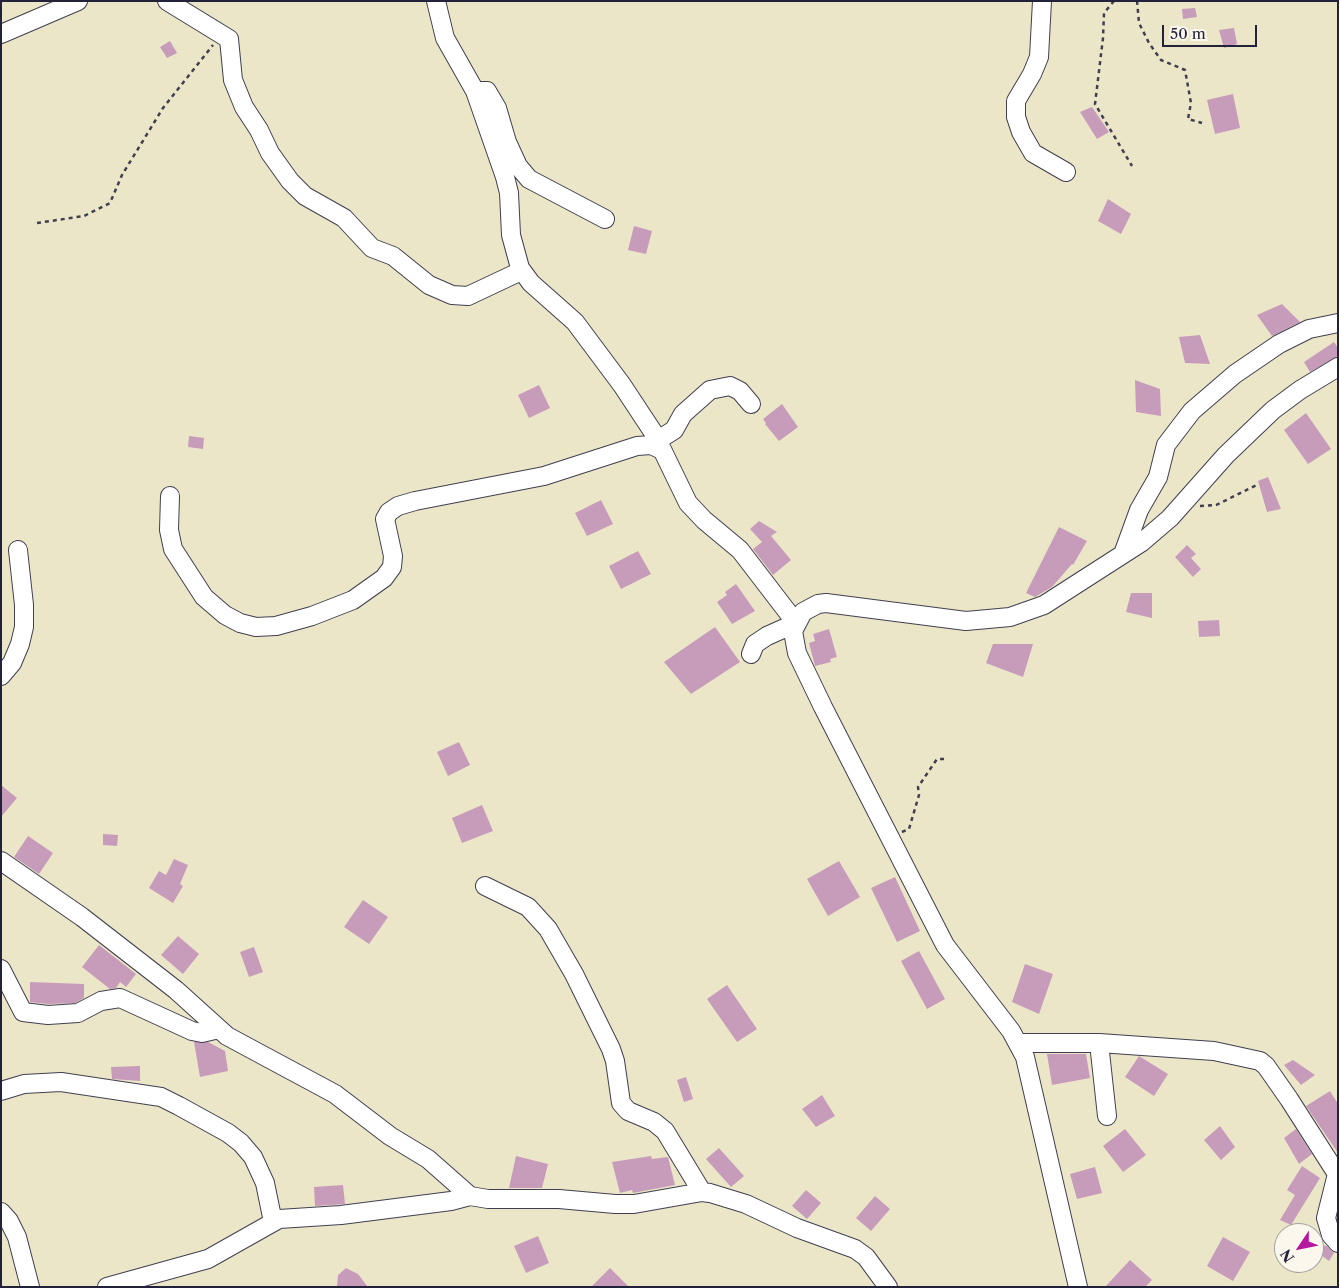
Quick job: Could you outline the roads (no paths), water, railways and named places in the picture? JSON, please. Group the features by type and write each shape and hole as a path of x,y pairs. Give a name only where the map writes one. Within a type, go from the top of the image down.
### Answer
{"street":[{"path":"1,34 78,1"},
{"path":"167,1 229,39 233,80 244,107 259,130 270,153 290,181 305,196 344,218 372,248 393,256 429,284 452,295 468,296 522,271"},
{"path":"436,1 445,38 475,91 509,193 511,235 522,271 575,322 627,392 660,445 688,503 704,520 740,550 796,623"},
{"path":"1042,1 1039,57 1032,74 1016,101 1016,117 1021,132 1033,154 1066,172"},
{"path":"475,91 487,91 496,108 507,142 518,166 529,179 605,219"},
{"path":"1124,554 1137,515 1158,477 1166,445 1192,411 1235,374 1279,344 1309,329 1338,323"},
{"path":"1078,1287 1052,1178 1031,1075 1018,1043 945,945 889,838 797,653 793,631 796,623 810,607 826,603 966,621 1010,618 1044,605 1124,554 1170,518 1226,455 1273,410 1300,390 1338,368"},
{"path":"170,496 169,530 173,549 204,597 225,615 240,623 256,627 276,626 312,616 352,600 384,578 392,567 393,556 385,519 387,514 398,506 415,500 544,476 636,446 660,445 674,430 683,414 710,390 726,386 734,388 751,404"},
{"path":"1,676 12,663 20,644 24,627 23,591 18,550"},
{"path":"751,654 755,644 767,636 796,623"},
{"path":"1,861 82,917 176,990 219,1029 244,1047 334,1094 390,1136 428,1160 470,1196"},
{"path":"485,886 528,907 548,929 574,974 611,1050 615,1061 621,1103 628,1111 654,1122 665,1131 702,1192"},
{"path":"1,969 23,1012 48,1015 78,1013 108,999 120,998 192,1031 202,1033 219,1029"},
{"path":"1018,1043 1098,1043 1214,1051 1260,1061 1270,1072 1338,1174 1326,1218 1331,1235 1338,1243"},
{"path":"1098,1043 1108,1116"},
{"path":"1,1091 24,1084 61,1082 160,1098 179,1106 228,1133 241,1143 253,1157 266,1183 274,1222"},
{"path":"107,1287 208,1259 274,1222 287,1217 341,1215 451,1201 470,1196 488,1199 559,1199 634,1204 702,1192 739,1202 797,1228 855,1249 866,1257 888,1287"},
{"path":"1,1212 9,1221 17,1237 30,1287"}]}
